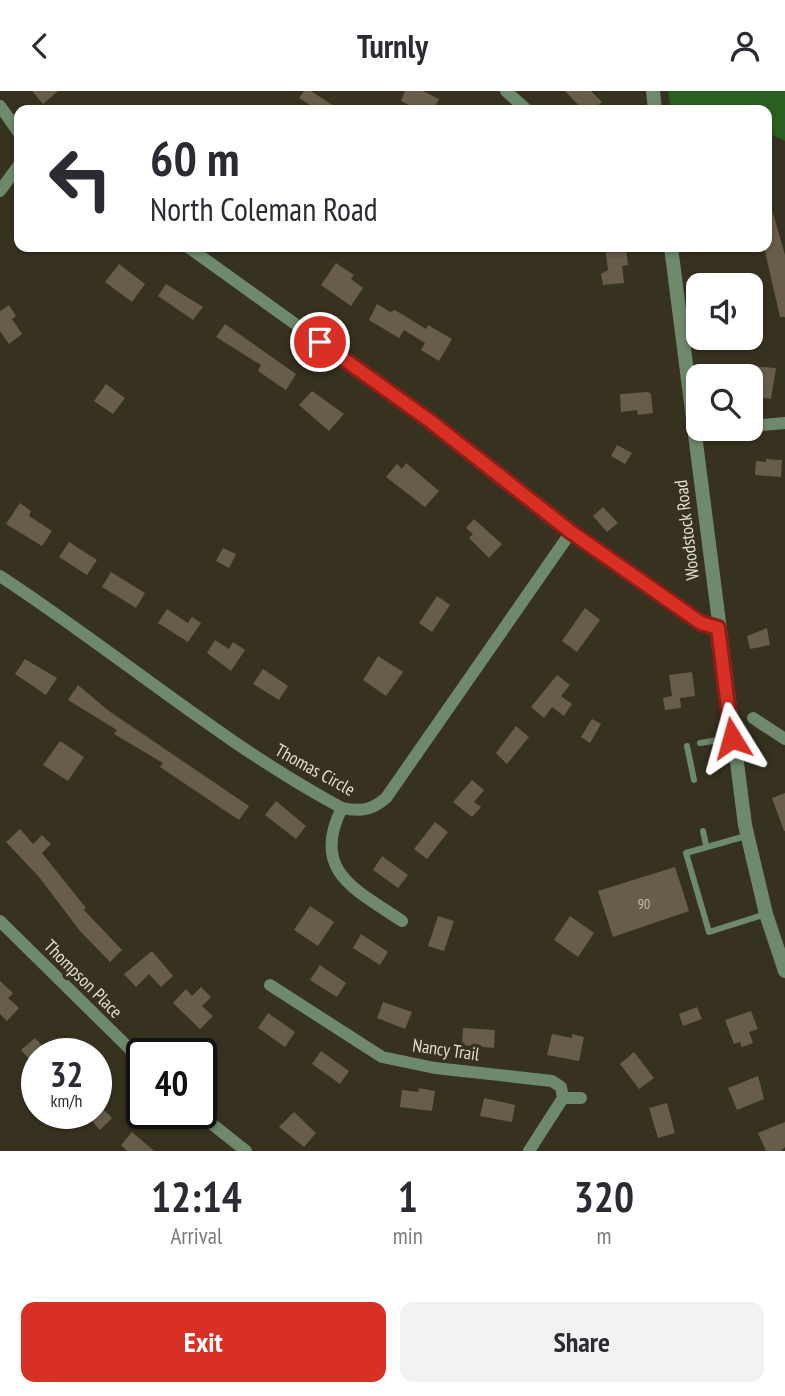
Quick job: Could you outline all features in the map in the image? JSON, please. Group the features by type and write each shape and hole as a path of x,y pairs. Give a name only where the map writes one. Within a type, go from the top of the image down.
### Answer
{"street":[{"path":"506,91 521,105"},
{"path":"0,106 14,126"},
{"path":"0,191 14,172"},
{"path":"195,252 430,421 571,532 701,623 718,628"},
{"name":"Woodstock Road","path":"672,252 686,364"},
{"path":"763,425 785,423"},
{"name":"Woodstock Road","path":"696,441 732,738 747,835 766,914 785,971"},
{"name":"Thomas Circle","path":"0,576 107,648 268,765 342,808 367,810 386,798 571,532"},
{"path":"753,718 785,739"},
{"path":"342,808 331,838 336,869 352,888 402,921"},
{"name":"Thompson Place","path":"0,921 126,1045"},
{"name":"Nancy Trail","path":"270,985 382,1057 435,1068 552,1081 561,1087 563,1098"},
{"path":"529,1151 563,1098 581,1098"},
{"path":"217,1128 246,1151"}],"lane":[{"path":"700,743 732,738"},
{"path":"687,746 694,780"},
{"path":"703,831 706,845"},
{"path":"747,835 686,853 709,932 766,914"}],"green space":[{"path":"668,91 785,91 785,141 772,134 772,105 670,105"}],"building":[{"path":"32,91 58,91 43,104"},
{"path":"304,91 311,91 332,105 310,105 299,98"},
{"path":"405,91 423,91 439,99 436,105 409,105 401,101"},
{"path":"565,91 591,91 602,102 599,105 578,105"},
{"path":"772,210 785,255 785,317 780,317 765,252 772,252"},
{"path":"606,252 627,252 628,265 622,266 624,283 603,285 601,274 608,270"},
{"path":"336,263 354,275 351,279 363,288 351,306 321,285"},
{"path":"119,264 145,284 132,302 105,282"},
{"path":"166,284 203,307 193,320 158,296"},
{"path":"377,304 390,312 395,310 426,329 428,325 452,339 439,361 421,350 425,343 404,330 399,338 369,320"},
{"path":"9,305 16,316 12,319 22,334 9,344 0,331 0,311"},
{"path":"225,324 296,374 286,390 258,371 261,365 216,337"},
{"path":"763,367 776,368 771,399 763,397"},
{"path":"106,384 125,398 113,414 94,401"},
{"path":"312,391 344,414 329,431 299,405"},
{"path":"620,394 651,394 653,413 638,415 637,410 621,412"},
{"path":"617,445 632,453 625,464 611,456"},
{"path":"766,459 782,460 781,477 755,475 756,461 766,462"},
{"path":"406,463 439,491 425,507 386,477 397,464 402,469"},
{"path":"20,503 31,511 29,516 52,531 42,546 6,524"},
{"path":"603,507 618,523 607,532 593,516"},
{"path":"474,519 502,544 489,558 469,538 473,534 466,528"},
{"path":"69,542 97,560 87,575 59,557"},
{"path":"223,548 236,554 229,568 216,561"},
{"path":"111,572 145,593 136,608 102,587"},
{"path":"437,596 450,605 432,632 419,623"},
{"path":"585,608 600,620 577,652 562,641"},
{"path":"167,609 188,623 192,617 201,623 188,642 158,623"},
{"path":"767,628 770,645 750,649 747,636"},
{"path":"215,640 229,649 233,642 245,650 231,671 207,653"},
{"path":"378,656 403,672 386,696 363,680"},
{"path":"25,659 57,678 46,695 15,674"},
{"path":"263,669 288,686 279,700 253,684"},
{"path":"692,672 695,696 680,698 681,708 665,710 663,698 672,696 669,675"},
{"path":"557,675 570,685 561,696 572,704 564,716 552,707 544,718 531,707"},
{"path":"78,685 109,711 249,806 239,820 160,767 163,763 114,734 117,730 68,700"},
{"path":"592,719 601,724 590,743 581,737"},
{"path":"516,726 529,737 507,764 496,753"},
{"path":"60,741 84,757 68,781 43,765"},
{"path":"472,780 484,790 474,802 481,807 472,817 453,802"},
{"path":"785,793 785,831 784,831 772,798"},
{"path":"276,801 306,826 296,839 265,815"},
{"path":"435,822 448,832 427,859 414,849"},
{"path":"20,829 33,844 42,835 51,844 42,853 86,908 84,910 122,950 110,962 80,931 39,877 6,842"},
{"path":"382,856 408,875 398,888 373,870"},
{"path":"675,867 689,911 613,937 598,891"},
{"path":"310,906 334,922 318,946 294,930"},
{"path":"438,916 454,921 444,951 428,946"},
{"path":"570,916 594,933 578,957 554,940"},
{"path":"361,934 388,952 380,965 353,948"},
{"path":"152,951 173,976 161,987 149,974 136,987 124,974"},
{"path":"320,965 346,983 337,997 310,980"},
{"path":"0,981 13,993 8,998 19,1008 7,1021 0,1014"},
{"path":"201,987 211,997 202,1006 213,1016 200,1029 173,1003 186,989 192,996"},
{"path":"383,1002 412,1012 405,1029 377,1018"},
{"path":"697,1007 702,1019 683,1026 679,1014"},
{"path":"751,1011 758,1029 749,1032 753,1043 742,1047 740,1042 734,1044 725,1020"},
{"path":"268,1013 295,1032 285,1047 258,1028"},
{"path":"463,1028 495,1030 494,1048 462,1045"},
{"path":"552,1034 572,1038 572,1034 584,1037 579,1061 547,1055"},
{"path":"321,1051 349,1071 340,1084 312,1064"},
{"path":"634,1052 654,1078 639,1089 620,1064"},
{"path":"758,1076 764,1099 737,1110 728,1088"},
{"path":"419,1088 435,1091 432,1111 400,1107 402,1090 418,1092"},
{"path":"484,1098 515,1105 512,1122 480,1116"},
{"path":"667,1103 675,1133 658,1138 649,1108"},
{"path":"294,1112 316,1133 304,1147 279,1127"},
{"path":"785,1122 785,1147 781,1151 766,1151 758,1133"},
{"path":"132,1132 154,1151 127,1151 121,1145"}],"route":[{"path":"320,342 430,421 571,532 701,623 718,628 732,738"}]}
